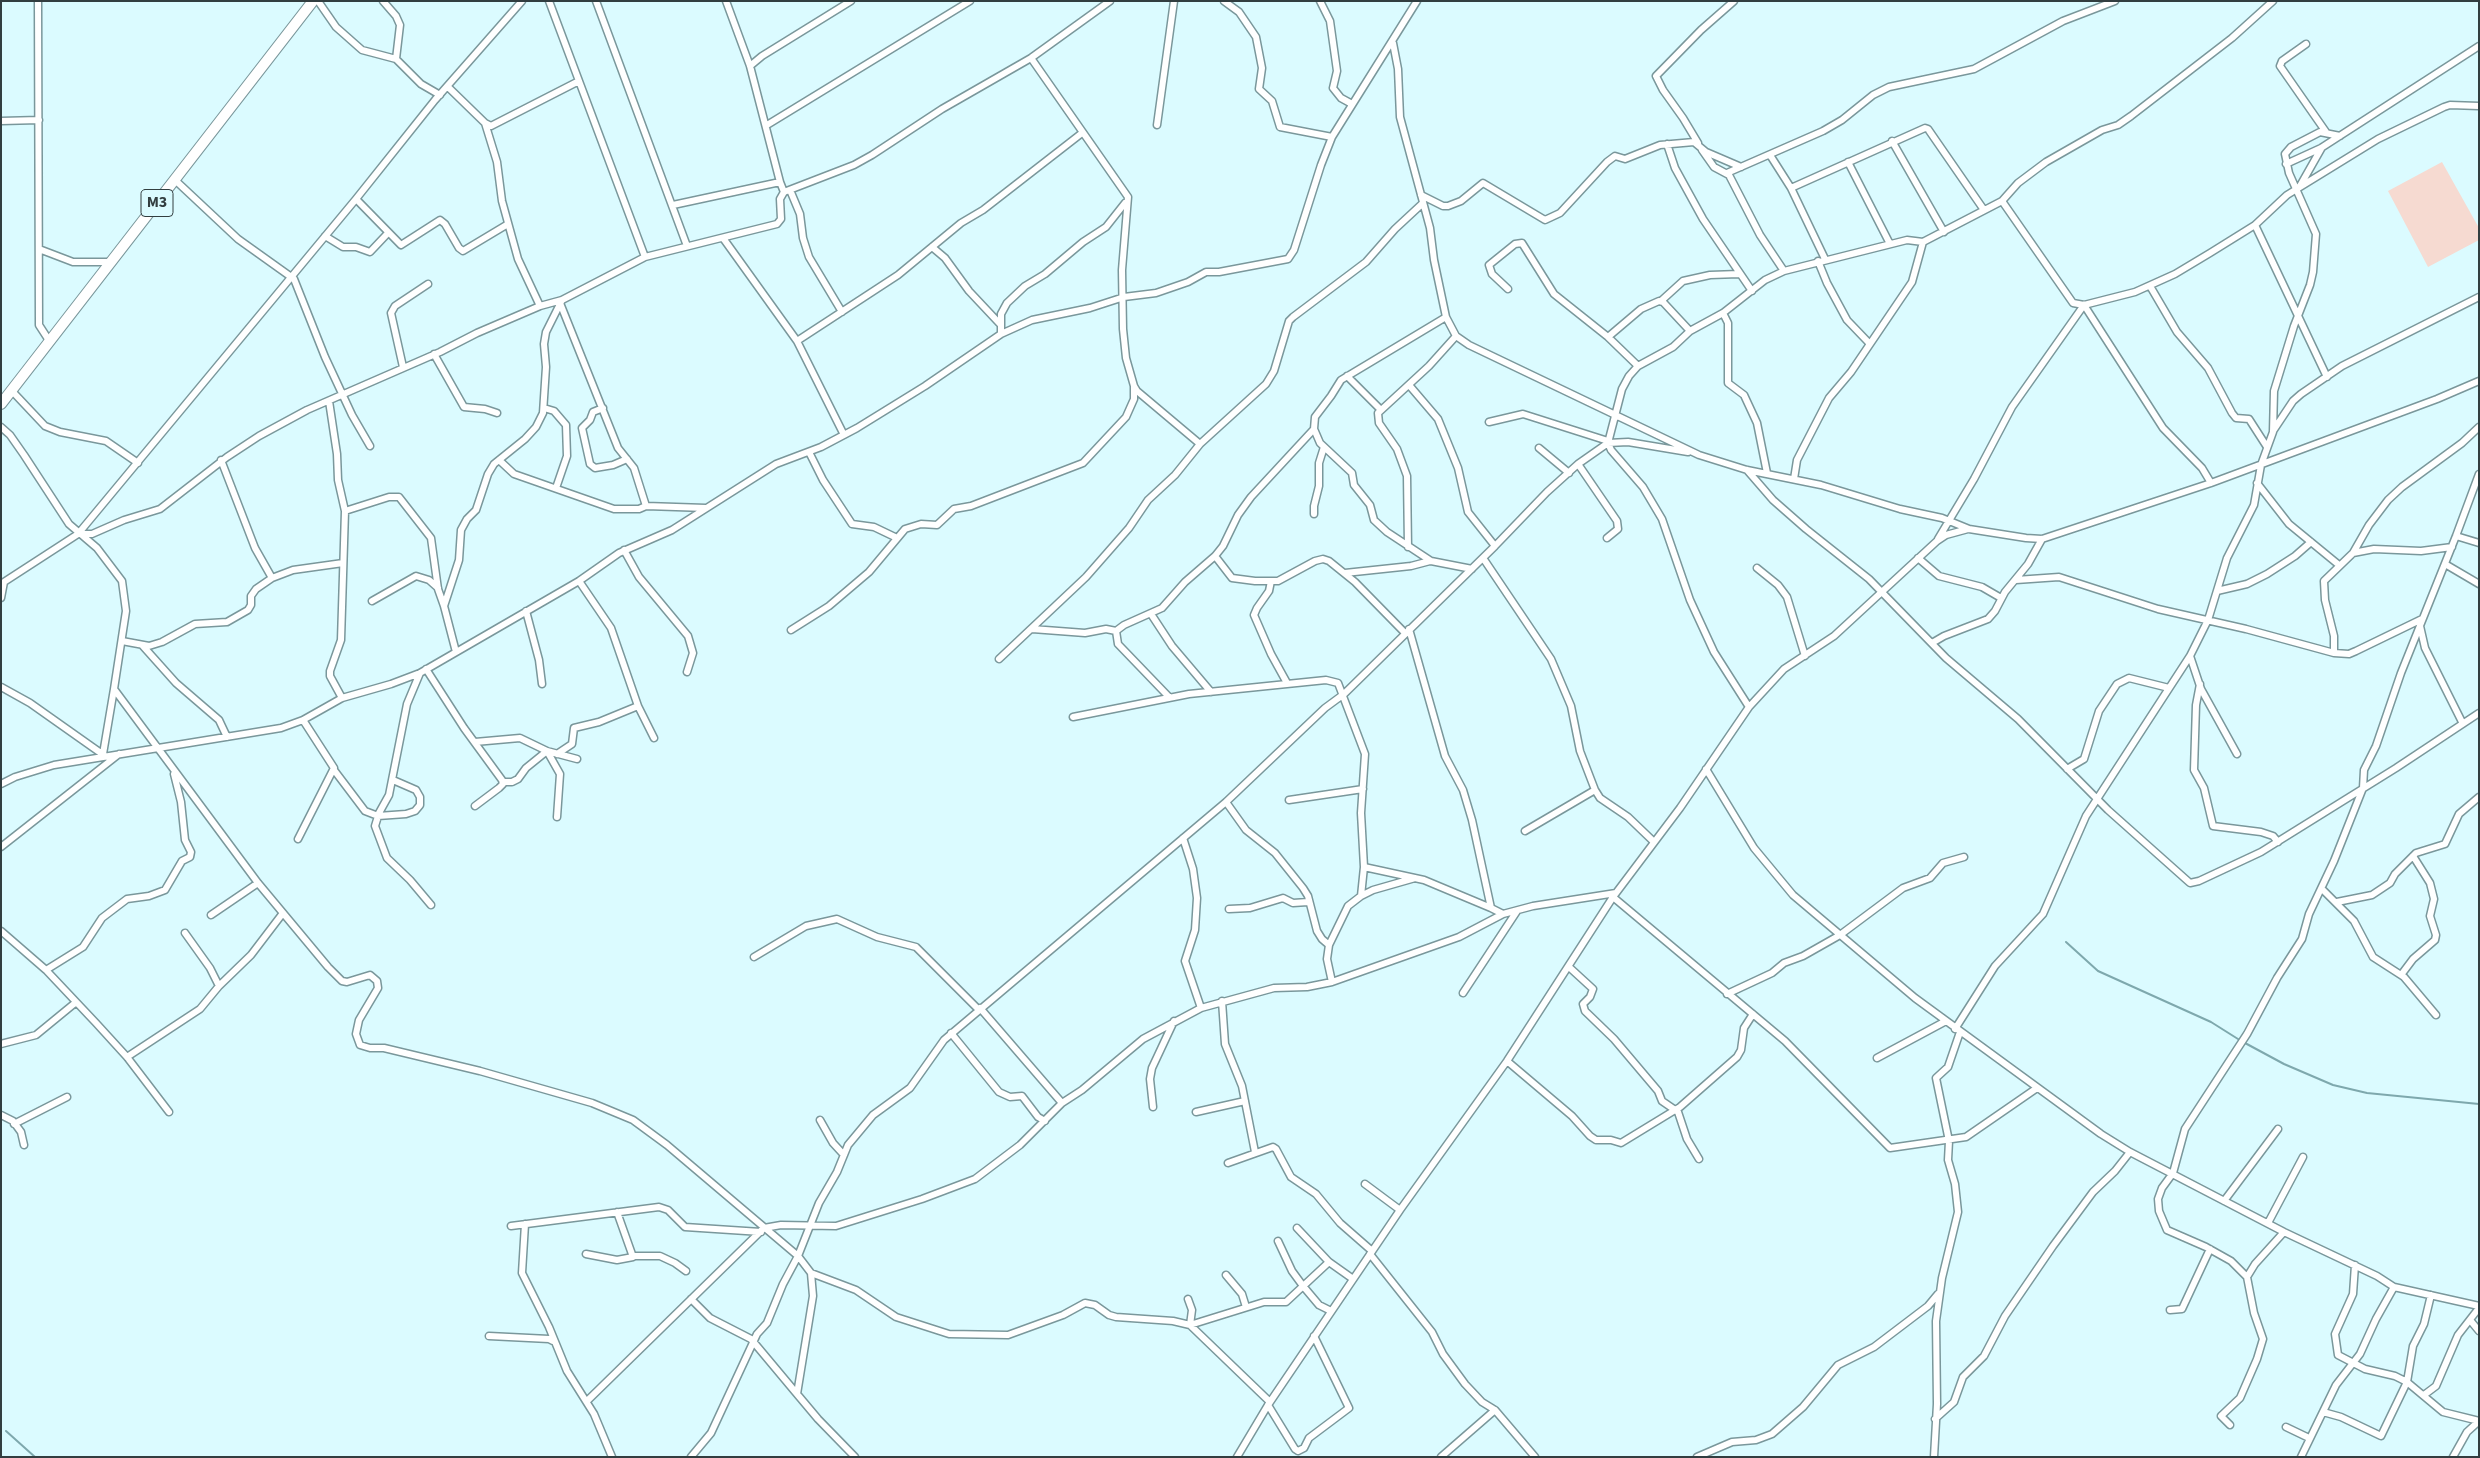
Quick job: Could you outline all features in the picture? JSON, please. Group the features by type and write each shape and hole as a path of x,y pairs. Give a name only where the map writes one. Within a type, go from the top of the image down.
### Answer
{"main road":[{"name":"M3","path":"1,404 314,1"}],"street":[{"path":"38,1 39,325 50,342"},
{"path":"318,1 336,27 362,50 396,59 422,84 440,95"},
{"path":"383,1 396,16 400,25 396,59"},
{"path":"1,598 4,582 78,534 326,236 479,48 522,1"},
{"path":"549,1 645,257"},
{"path":"596,1 687,246"},
{"path":"726,1 750,66 767,125 770,150 780,182 800,214 803,238 809,257 819,277 842,312"},
{"path":"750,66 762,56 851,1"},
{"path":"767,125 970,1"},
{"path":"78,534 92,534 124,520 160,510 221,460 259,436 343,394 477,333 540,306 561,302 645,257 778,224 781,219 780,199 787,191 854,165 942,109 1031,58 1110,1"},
{"path":"1157,125 1174,1"},
{"path":"1224,1 1239,12 1256,37 1262,68 1260,89 1272,101 1280,127 1332,137"},
{"path":"1320,1 1330,21 1337,71 1332,88 1341,98 1352,104"},
{"path":"1,784 35,770 104,755 282,728 303,720 342,698 392,684 423,671 579,581 624,550 672,530 783,460 809,452 844,435 925,386 1001,334 1032,320 1090,308 1124,297 1156,293 1188,282 1206,272 1242,269 1283,261 1291,256 1332,137 1393,43 1417,1"},
{"path":"1734,1 1701,30 1656,76 1663,90 1714,167 1727,172 1823,131 1842,120 1889,86 1974,69 2063,21 2115,1"},
{"path":"1749,706 1714,652 1690,600 1662,519 1643,487 1611,450 1608,442 1627,379 1638,366 1672,347 1690,331 1723,313 1752,291 1784,271 1907,240 1923,242 2002,201 2018,183 2046,162 2131,116 2232,38 2274,1"},
{"path":"1393,43 1398,69 1400,117 1430,228 1434,260 1446,317 1456,336 1469,345 1688,452"},
{"path":"2306,44 2282,61 2280,66 2326,132"},
{"path":"2286,164 2321,148 2479,46"},
{"path":"745,52 762,56"},
{"path":"1031,58 1128,197 1122,270 1124,297 1123,329 1126,358 1134,386 1137,391 1200,444"},
{"path":"485,123 494,125 579,80"},
{"path":"448,87 485,123 497,162 508,224 522,270 540,306"},
{"path":"2002,201 2062,290 2073,303 2084,306 2150,286 2210,253 2255,225 2298,189 2378,139 2444,107 2479,106"},
{"path":"1,121 39,120"},
{"path":"1791,188 1922,128 1928,129 1984,210"},
{"path":"2273,432 2274,391 2298,315 2310,285 2316,240 2314,228 2286,164 2285,154 2291,147 2311,135 2326,132 2340,136"},
{"path":"797,341 898,275 961,223 983,210 1082,133"},
{"path":"1892,141 1944,232"},
{"path":"1421,195 1435,203 1448,206 1461,201 1483,183 1541,219 1550,219 1560,213 1614,157 1628,158 1667,144 1700,146 1741,167"},
{"path":"1667,144 1678,175 1703,219 1752,291"},
{"path":"2298,189 2321,148"},
{"path":"1770,155 1791,188 1822,260 1827,283 1847,320 1870,344"},
{"path":"1848,162 1890,244"},
{"path":"1727,172 1760,235 1784,271"},
{"path":"175,180 238,239 294,279 301,291 325,357 370,446"},
{"path":"673,205 780,182"},
{"path":"1001,334 1001,314 1008,303 1025,286 1106,227 1123,208 1128,197"},
{"path":"356,199 388,234 401,245 437,222 442,221 459,248 463,251 508,224"},
{"path":"999,659 1086,577 1124,533 1148,500 1175,475 1200,444 1266,384 1274,371 1289,321 1366,262 1394,229 1423,202"},
{"path":"2255,225 2327,377"},
{"path":"326,236 343,248 356,247 370,252 388,234"},
{"path":"723,238 797,341 844,435"},
{"path":"1794,479 1797,460 1829,398 1870,344 1912,282 1923,242"},
{"path":"1508,289 1492,274 1489,265 1515,244 1522,243 1554,294 1608,337 1638,366"},
{"path":"932,247 945,258 969,291 1000,324"},
{"path":"39,249 73,262 112,262"},
{"path":"1608,337 1641,309 1654,302 1661,301 1683,281 1710,275 1739,274"},
{"path":"404,367 391,313 395,306 428,284"},
{"path":"2150,286 2177,332 2208,368 2232,413 2236,418 2249,419 2267,447"},
{"path":"1934,1457 1936,1328 1939,1293 1958,1212 1955,1184 1948,1160 1950,1141 1936,1078 1948,1067 1958,1030 1995,966 2043,914 2072,844 2097,797 2190,656 2208,620 2227,558 2254,505 2260,465 2273,432 2294,401 2327,377 2390,341 2479,297"},
{"path":"1661,301 1690,331"},
{"path":"561,302 620,451 634,468 646,506"},
{"path":"444,606 459,560 463,524 476,510 488,474 499,460 526,439 536,427 544,408 546,367 544,344 549,324 561,302"},
{"path":"2084,306 2163,428 2202,468 2211,483"},
{"path":"1937,540 1974,479 2012,407 2084,306"},
{"path":"1723,313 1728,323 1728,383 1744,395 1757,423 1767,473"},
{"path":"1446,317 1338,382 1332,396 1315,417 1314,429 1324,447 1352,473 1354,485 1368,501 1377,523 1408,547 1431,561 1472,569"},
{"path":"1408,547 1407,476 1398,449 1379,423 1378,413 1380,409 1409,385 1456,336"},
{"path":"434,354 464,407 485,409 497,413"},
{"path":"1348,376 1380,409"},
{"path":"1489,422 1523,414 1608,442 1628,442 1688,452 1747,470 1794,479 1947,521 1969,529 2042,539 2211,483 2479,381"},
{"path":"1409,385 1438,419 1458,468 1468,512 1495,546"},
{"path":"791,630 829,606 869,572 897,538 913,526 937,525 954,509 971,506 1084,463 1131,408 1134,400 1134,386"},
{"path":"12,391 38,420 53,430 101,439 118,447 138,463"},
{"path":"329,401 337,454 338,480 345,511 341,640 330,670 330,676 342,698"},
{"path":"544,408 554,411 566,426 567,456 556,488"},
{"path":"603,408 593,412 590,420 582,428 590,464 595,468 613,465 627,459"},
{"path":"1,427 10,435 78,534 97,548 122,580 126,611 104,755"},
{"path":"2334,653 2334,636 2324,600 2324,581 2338,565 2353,553 2369,525 2388,500 2402,486 2462,443 2479,427"},
{"path":"1032,629 1085,633 1106,629 1116,631 1124,625 1151,614 1167,604 1185,582 1215,556 1223,546 1238,515 1251,497 1314,429"},
{"path":"691,1457 711,1433 757,1334 767,1323 783,1284 798,1256 819,1203 844,1155 855,1135 873,1115 910,1088 935,1050 951,1034 1226,802 1325,708 1344,694 1484,558 1547,492 1578,464 1608,442"},
{"path":"1314,514 1319,486 1319,463 1324,447"},
{"path":"1539,448 1569,473"},
{"path":"809,452 823,480 852,524 874,527 897,538"},
{"path":"221,460 255,548 272,578"},
{"path":"499,460 514,474 614,509 639,509 646,506 708,508"},
{"path":"1578,464 1618,525 1615,532 1607,538"},
{"path":"1747,470 1762,490 1792,518 1881,591 1962,673 2018,719 2067,769 2190,883 2199,882 2247,860 2278,842 2462,722 2479,713"},
{"path":"2230,1425 2221,1416 2240,1398 2257,1360 2263,1339 2254,1313 2247,1277 2231,1260 2173,1234 2164,1227 2158,1207 2158,1199 2173,1173 2185,1129 2247,1034 2277,978 2297,947 2363,788 2364,770 2376,746 2421,622 2479,474"},
{"path":"2257,484 2289,524 2338,565"},
{"path":"345,511 389,497 399,498 431,538 438,589 456,652"},
{"path":"1237,1457 1269,1403 1352,1279 1507,1061 1615,895 1749,706 1784,669 1834,636 1937,540 1952,532 1969,529"},
{"path":"2456,536 2479,543"},
{"path":"1932,643 1944,636 1984,622 1995,611 2001,598 2016,580 2042,539"},
{"path":"2218,591 2248,584 2295,556 2311,542"},
{"path":"2353,553 2374,549 2421,551 2452,547"},
{"path":"624,550 639,577 688,636 693,653 687,672"},
{"path":"1215,556 1232,578 1271,581 1285,578 1306,565 1323,559 1345,573 1407,631 1445,756 1463,790 1472,820 1491,908"},
{"path":"1484,558 1551,659 1570,706 1580,751 1595,790 1600,798 1628,818 1653,841"},
{"path":"1918,558 1940,576 1982,587 2001,598"},
{"path":"1345,573 1403,567 1431,561"},
{"path":"122,641 142,646 162,642 195,624 227,622 248,610 251,605 251,596 256,589 272,578 293,570 343,563"},
{"path":"2445,564 2479,584"},
{"path":"1758,568 1778,585 1787,597 1805,656"},
{"path":"372,601 416,576 429,580 438,589"},
{"path":"2016,580 2059,577 2158,609 2334,653 2349,654 2421,622"},
{"path":"579,581 611,628 638,706 654,738"},
{"path":"1271,581 1269,592 1257,608 1254,616 1271,654 1287,683"},
{"path":"526,611 539,660 542,684"},
{"path":"1151,614 1172,646 1211,692"},
{"path":"2421,622 2425,648 2462,722"},
{"path":"1116,631 1118,644 1169,697"},
{"path":"142,646 176,683 218,720 227,737"},
{"path":"2190,656 2200,684 2237,754"},
{"path":"423,671 503,782"},
{"path":"423,671 407,704 393,780 389,794 378,816 376,830 384,853 431,906"},
{"path":"2067,769 2084,760 2099,711 2118,684 2129,678 2169,688"},
{"path":"1073,717 1169,697 1287,683 1332,680 1338,683 1344,694 1365,754 1360,813 1364,867 1361,896"},
{"path":"2200,684 2196,705 2194,770 2204,788 2213,826 2261,832 2274,837 2278,842"},
{"path":"1,687 104,755"},
{"path":"114,689 258,883 342,981 347,982 370,975 377,981 378,988 359,1020 356,1034 360,1045 370,1048 384,1048 480,1071 592,1103 633,1120 667,1145 763,1230 798,1256 811,1273 856,1290 896,1317 949,1334 1008,1335 1063,1315 1078,1305 1089,1303 1116,1317 1190,1325 1264,1302 1286,1302 1329,1262"},
{"path":"557,754 572,744 574,728 599,722 638,706"},
{"path":"303,720 333,765 334,770 365,811 378,816 406,814 415,811 420,805 420,797 416,790 393,780"},
{"path":"475,742 520,738 547,751 577,759"},
{"path":"503,782 512,782 518,779 526,768 547,751"},
{"path":"547,751 560,774 557,817"},
{"path":"1,847 120,753"},
{"path":"1706,769 1754,848 1793,895 1946,1022 2037,1088 2130,1152 2284,1232 2355,1265 2394,1287 2479,1307 2454,1342 2436,1386 2424,1395"},
{"path":"298,839 334,770"},
{"path":"46,970 83,947 102,918 127,899 149,896 165,890 182,861 190,857 191,852 185,840 181,802 174,772"},
{"path":"475,806 494,793 503,782"},
{"path":"1290,800 1363,789"},
{"path":"1525,831 1595,790"},
{"path":"2337,902 2348,901 2378,892 2390,883 2395,874 2413,856 2445,844 2459,814 2479,797"},
{"path":"1226,802 1250,834 1266,844 1279,856 1303,888 1308,896 1308,902 1319,935 1329,945"},
{"path":"1183,838 1193,869 1197,898 1195,930 1185,961 1201,1008"},
{"path":"2401,975 2413,959 2435,940 2436,934 2430,916 2434,899 2430,884 2413,856"},
{"path":"1727,994 1772,973 1784,963 1803,956 1840,935 1903,888 1930,878 1942,863 1964,857"},
{"path":"1364,867 1415,878 1445,887 1503,914"},
{"path":"1332,982 1327,959 1329,945 1342,914 1348,906 1361,896 1390,884 1415,878"},
{"path":"211,915 258,883"},
{"path":"2322,889 2354,921 2373,957 2401,975 2436,1016"},
{"path":"511,1226 663,1207 685,1227 763,1230 781,1225 836,1226 976,1179 1020,1145 1062,1104 1144,1039 1201,1008 1274,988 1307,987 1332,982 1459,937 1503,914 1517,910 1615,895"},
{"path":"1615,895 1727,994 1785,1041 1886,1147 1893,1149 1966,1137 2037,1088"},
{"path":"1229,909 1250,908 1283,898 1293,903 1308,902"},
{"path":"1464,993 1517,910"},
{"path":"127,1057 195,1013 243,963 283,913"},
{"path":"754,957 806,926 837,919 877,937 916,947 979,1009 1062,1104"},
{"path":"1,931 46,970 127,1057 169,1112"},
{"path":"185,932 210,968 219,986"},
{"path":"1569,966 1593,989 1590,997 1583,1004 1584,1011 1611,1035 1658,1091 1662,1101 1678,1112 1686,1139 1699,1159"},
{"path":"1222,1001 1226,1044 1240,1080 1255,1152"},
{"path":"1,1044 36,1035 75,1003"},
{"path":"1507,1061 1596,1140 1611,1140 1621,1143 1674,1110 1737,1057 1741,1050 1744,1028 1753,1014"},
{"path":"1153,1107 1150,1079 1152,1068 1174,1021"},
{"path":"1877,1058 1946,1022"},
{"path":"951,1034 999,1092 1004,1096 1022,1096 1038,1117 1045,1121"},
{"path":"14,1124 67,1097"},
{"path":"1196,1112 1245,1101"},
{"path":"1,1115 14,1124 21,1132 24,1145"},
{"path":"820,1120 833,1143 844,1155"},
{"path":"2224,1201 2278,1130"},
{"path":"1228,1162 1268,1147 1276,1149 1291,1177 1316,1194 1340,1223 1371,1252 1432,1332 1443,1354 1465,1384 1482,1402 1494,1410 1535,1457"},
{"path":"1936,1419 1954,1402 1963,1377 1984,1356 2005,1316 2053,1246 2093,1192 2115,1171 2130,1152"},
{"path":"2268,1223 2303,1157"},
{"path":"1365,1184 1400,1210"},
{"path":"618,1212 634,1256"},
{"path":"525,1224 522,1273 549,1327 567,1372 587,1401 612,1457"},
{"path":"1297,1228 1329,1262 1352,1279"},
{"path":"587,1401 763,1230"},
{"path":"2247,1277 2254,1264 2284,1232"},
{"path":"1278,1242 1292,1271 1303,1286 1319,1305 1331,1311"},
{"path":"2170,1310 2182,1309 2210,1249"},
{"path":"586,1254 617,1260 634,1256 660,1256 686,1271"},
{"path":"2355,1265 2353,1271 2354,1289 2335,1338 2338,1354 2352,1364 2407,1382 2443,1412 2479,1421"},
{"path":"797,1394 812,1296 811,1273"},
{"path":"1226,1275 1242,1294 1246,1307"},
{"path":"2300,1457 2340,1378 2360,1354 2376,1319 2394,1287"},
{"path":"1697,1457 1735,1441 1756,1440 1772,1434 1803,1407 1838,1365 1874,1347 1921,1312 1939,1293"},
{"path":"2323,1412 2341,1417 2379,1436 2394,1412 2407,1382 2413,1346 2424,1324 2430,1295"},
{"path":"691,1299 710,1318 722,1323 736,1333 747,1336 818,1419 855,1457"},
{"path":"1188,1299 1192,1310 1190,1325"},
{"path":"2470,1320 2479,1331"},
{"path":"1190,1325 1269,1403 1295,1449 1298,1450 1304,1448 1309,1438 1349,1408 1314,1336"},
{"path":"489,1336 549,1338 553,1341"},
{"path":"1441,1457 1494,1410"},
{"path":"2453,1457 2467,1432 2479,1421"},
{"path":"2286,1427 2309,1438"}],"shaded area":[{"path":"2442,162 2479,228 2479,240 2428,267 2388,191"}],"waterway":[{"path":"2066,942 2098,971 2211,1022 2238,1039"},
{"path":"2245,1043 2284,1064 2333,1085 2367,1093 2479,1104"},
{"path":"6,1431 35,1457"}]}
